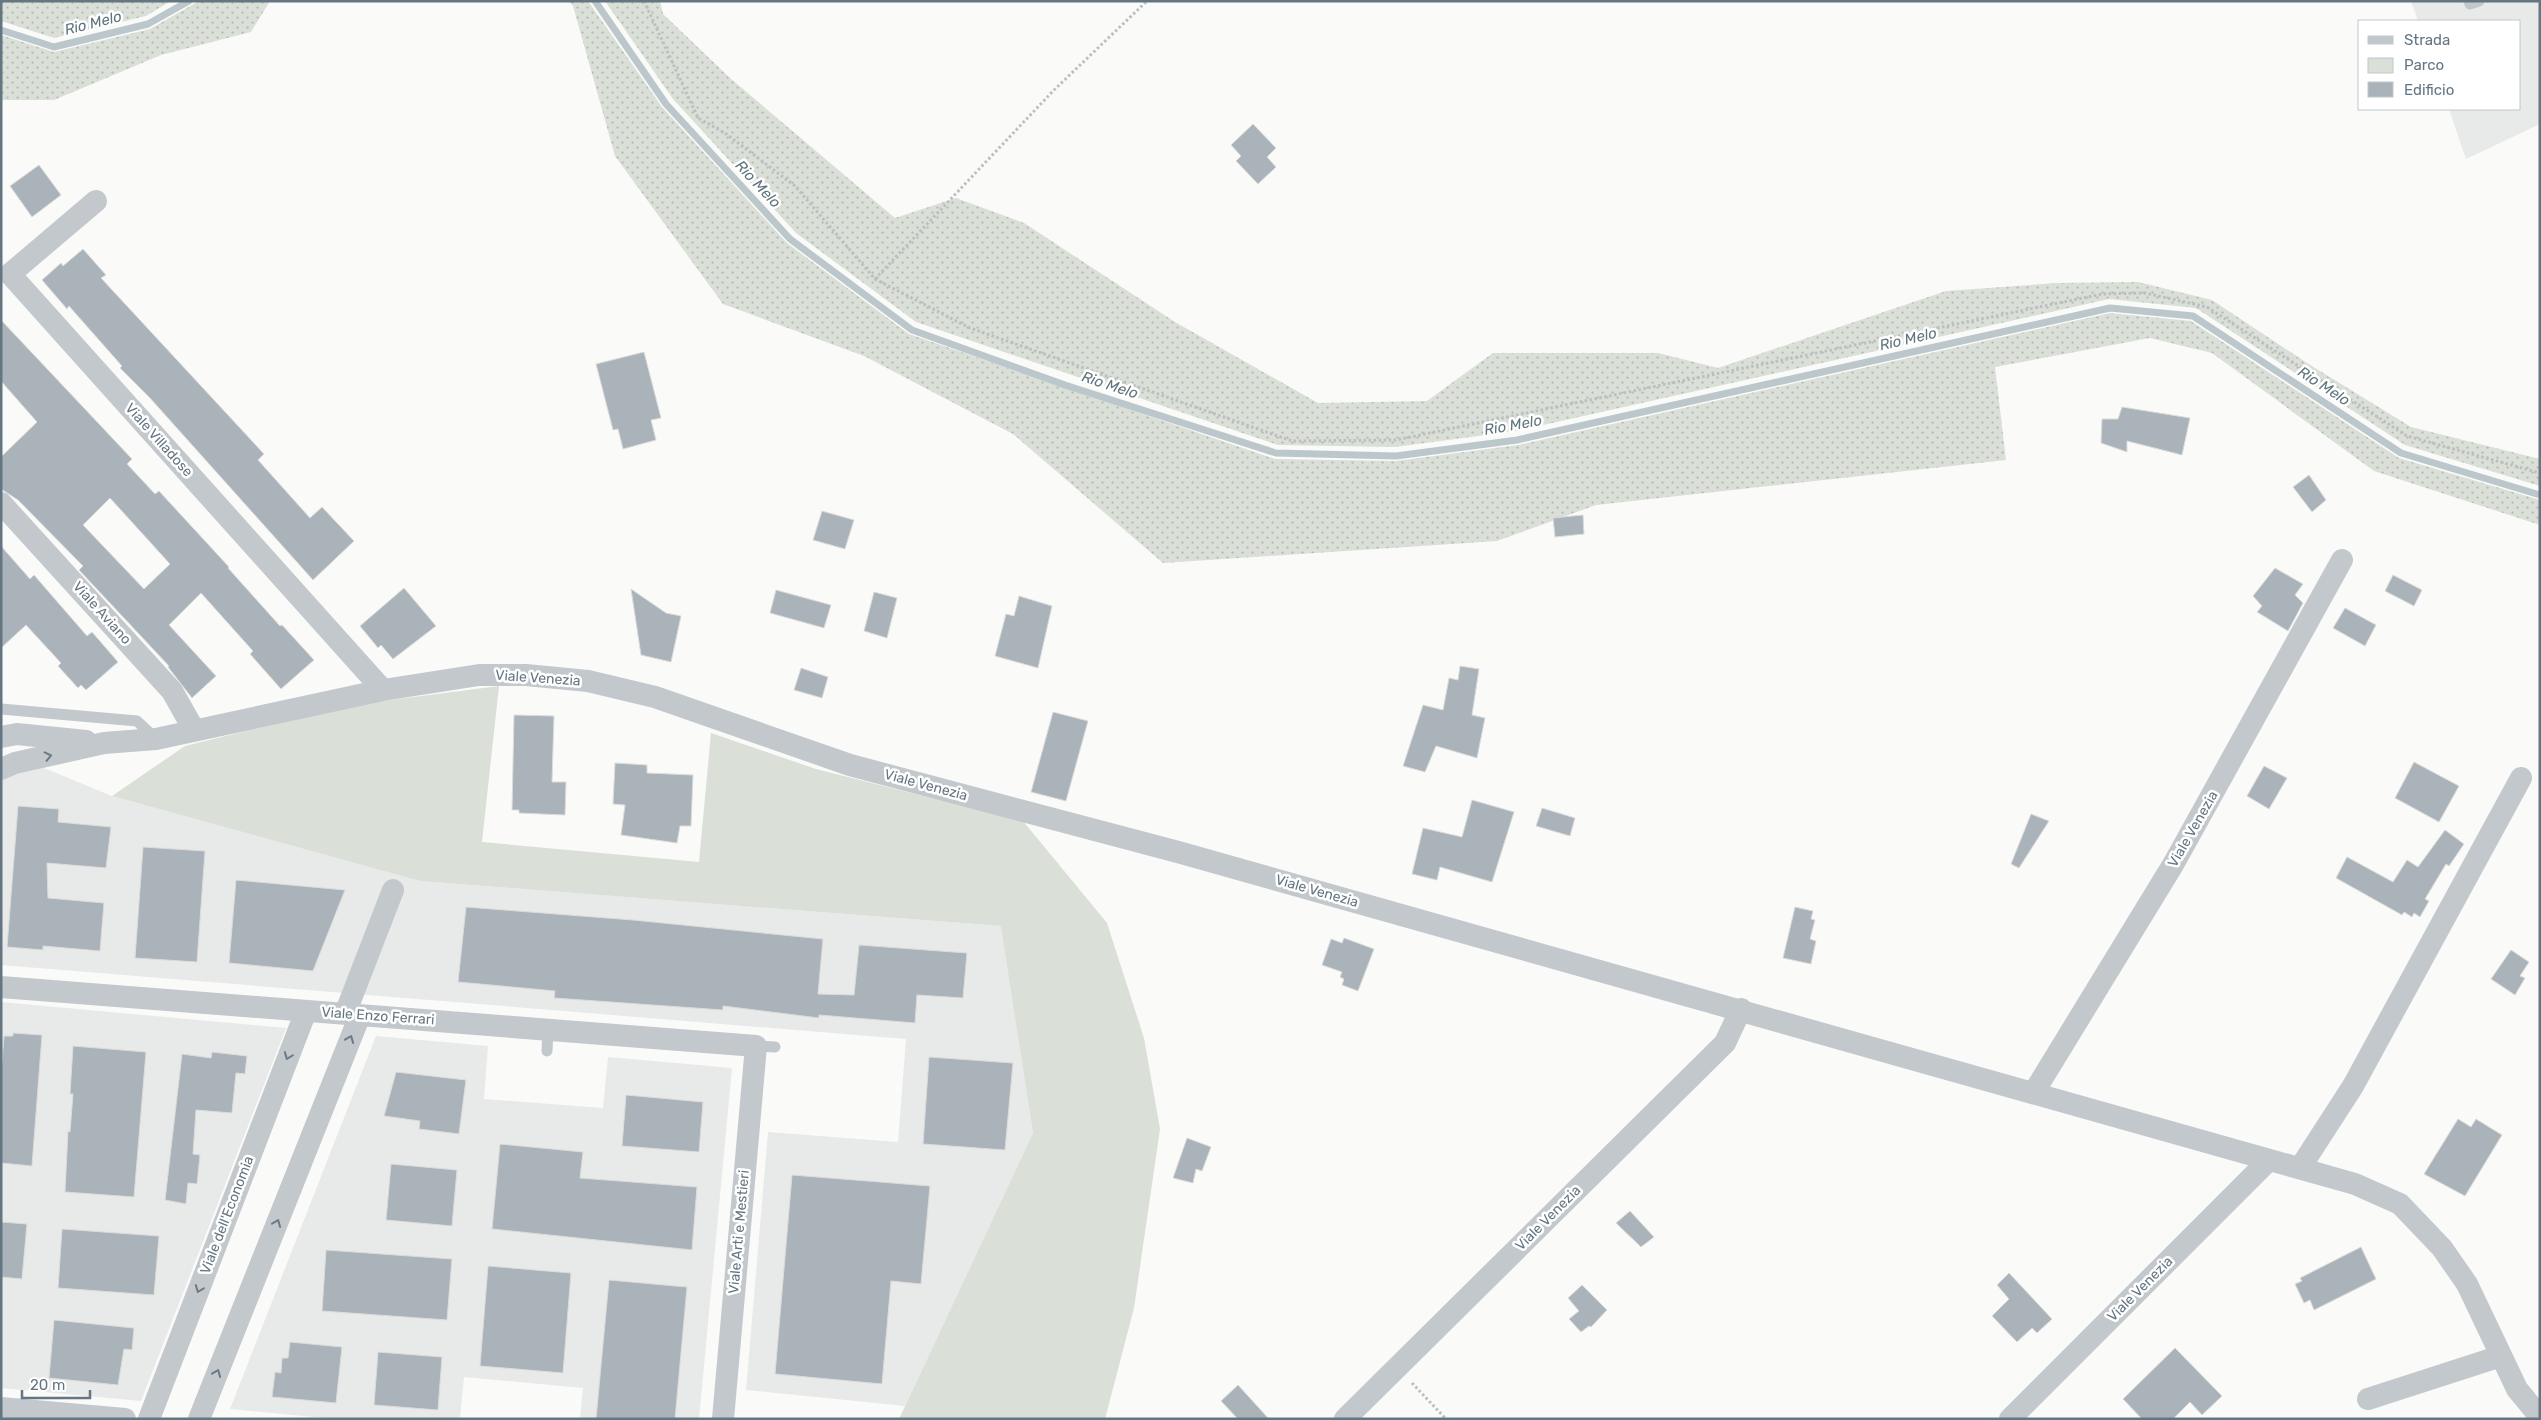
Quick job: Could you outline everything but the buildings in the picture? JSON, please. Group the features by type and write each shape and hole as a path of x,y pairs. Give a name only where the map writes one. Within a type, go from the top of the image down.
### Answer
{"street":[{"name":"Viale Villadose","path":"96,201 10,274 383,690"},
{"name":"Viale Aviano","path":"1,502 172,691 194,730"},
{"name":"Viale Venezia","path":"2034,1092 2174,863 2342,560"},
{"name":"Viale Venezia","path":"1,769 15,763 104,743 156,739 383,690 479,675 526,675 588,681 656,697 850,766 1178,852 1741,1009 2355,1184 2400,1204 2442,1248 2467,1284 2517,1389 2540,1418"},
{"name":"Viale Venezia","path":"7,734 104,743"},
{"path":"2300,1168 2353,1086 2521,778"},
{"path":"199,1419 353,1014 393,890"},
{"name":"Viale Enzo Ferrari","path":"1,987 353,1014 548,1040 765,1047"},
{"name":"Viale Venezia","path":"1344,1419 1398,1368 1725,1043 1741,1009"},
{"name":"Viale dell'Economia","path":"149,1419 306,1011"},
{"name":"Viale Arti e Mestieri","path":"723,1419 765,1047"},
{"name":"Viale Venezia","path":"2010,1419 2270,1160"},
{"path":"2368,1399 2501,1356"},
{"path":"1,1408 125,1419"}],"lane":[{"path":"2469,1 2470,4 2479,1"},
{"path":"1,709 137,721 156,739"}],"path":[{"path":"644,1 698,118 725,133 795,186 875,279 970,328 1292,441 1396,440 2102,294 2145,293 2207,307 2407,436 2540,473"},
{"path":"875,279 1054,90 1147,1"},
{"path":"1398,1368 1446,1419"}],"shaded area":[{"path":"2411,1 2540,1 2540,124 2466,159 2449,110 2521,110 2521,20 2418,20"},
{"path":"44,768 112,796 420,881 1002,926 1033,1133 905,1406 746,1390 768,1132 898,1142 906,1039 1,965 1,777"},
{"path":"1,1002 286,1028 141,1401 1,1388"},
{"path":"376,1036 488,1046 484,1099 603,1108 608,1057 732,1068 699,1419 580,1419 583,1388 464,1377 460,1419 334,1419 230,1409"}],"green space":[{"path":"1,1 171,1 146,16 54,38 1,21"},
{"path":"199,1 270,1 251,32 161,55 54,100 1,100 1,35 54,52 150,29"},
{"path":"569,1 588,1 662,107 787,243 909,334 1275,459 1396,461 1518,445 2110,313 2191,321 2399,458 2540,500 2540,525 2374,471 2212,353 2150,338 1995,367 2006,460 1596,505 1497,541 1163,563 1013,434 864,356 723,304 615,156 573,6"},
{"path":"605,1 660,1 663,14 730,78 895,218 956,198 1024,223 1175,322 1318,403 1427,401 1493,353 1658,353 1718,368 1946,291 2057,283 2138,282 2212,300 2307,363 2411,427 2540,459 2540,486 2405,445 2196,308 2109,299 1516,431 1395,447 1278,445 916,322 796,233 673,99"},
{"path":"499,686 482,842 699,862 711,733 816,769 1023,821 1107,923 1144,1038 1160,1129 1134,1308 1105,1419 899,1419 1033,1133 1001,926 420,881 112,796 185,746 351,705"}],"waterway":[{"name":"Rio Melo","path":"1,30 54,47 148,24 189,1"},
{"name":"Rio Melo","path":"595,1 666,104 790,239 912,330 1065,385 1276,453 1396,456 1517,440 2110,308 2193,316 2401,453 2540,495"}]}
